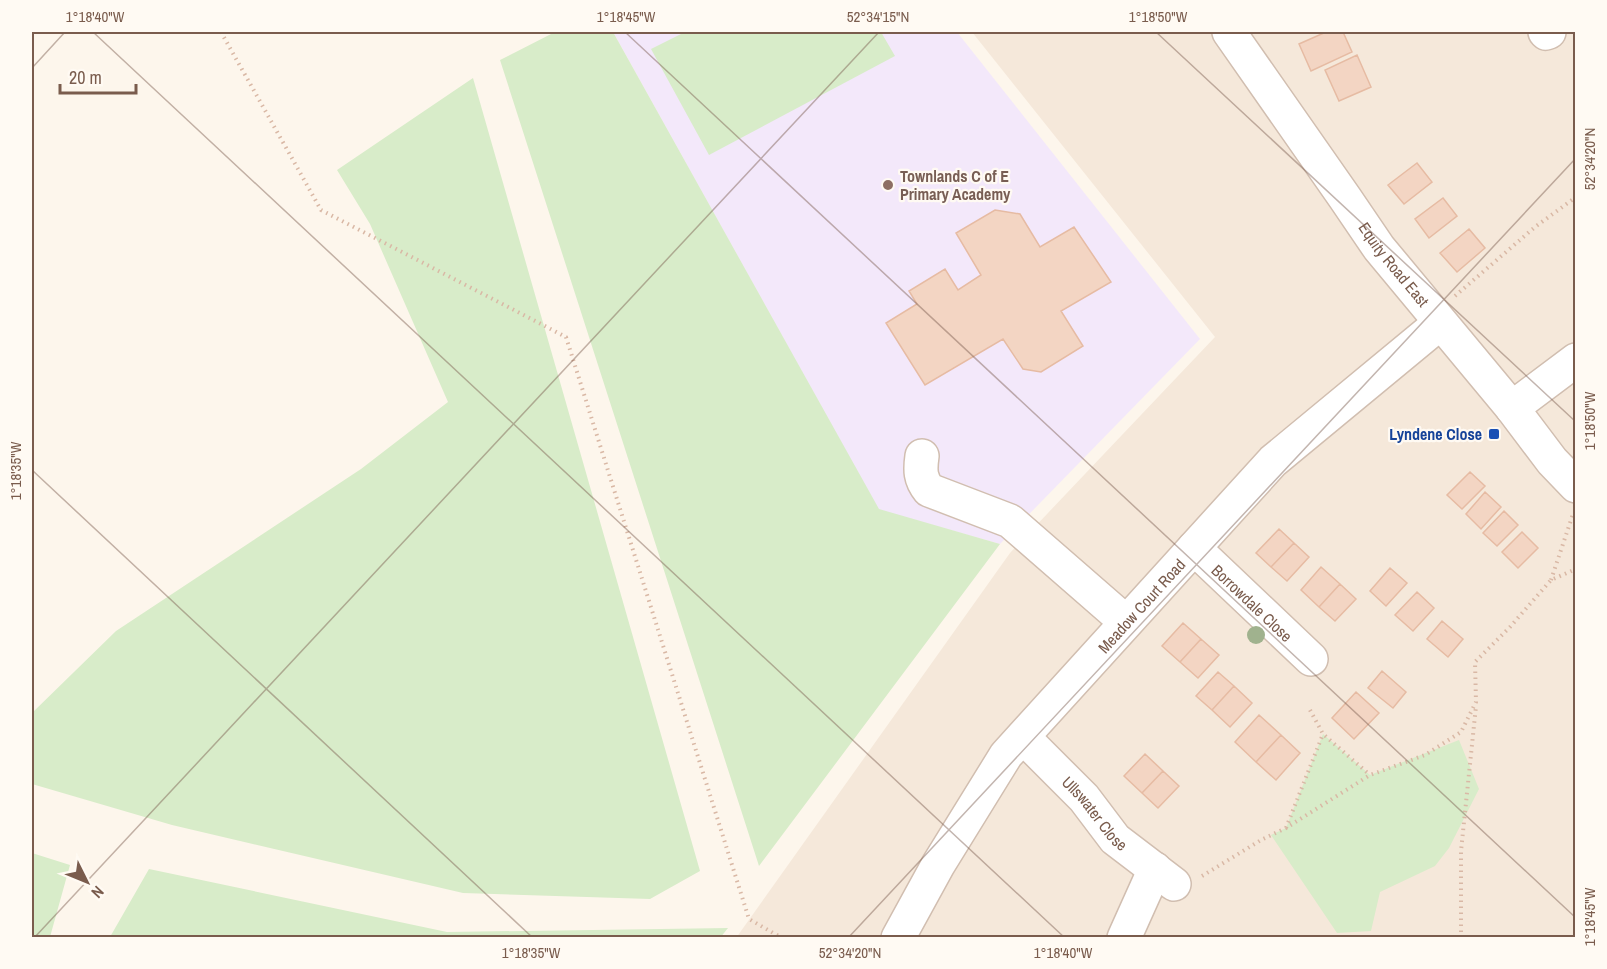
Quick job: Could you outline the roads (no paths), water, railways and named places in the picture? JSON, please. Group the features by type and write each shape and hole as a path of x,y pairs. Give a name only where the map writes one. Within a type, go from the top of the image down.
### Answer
{"street":[{"name":"Equity Road East","path":"1229,32 1379,248 1512,408 1552,461 1575,486"},
{"name":"Meadow Court Road","path":"898,938 938,865 1006,756 1273,461 1440,322"},
{"path":"1512,408 1575,360"},
{"path":"922,456 921,477 923,484 929,490 1010,521 1126,622"},
{"name":"Borrowdale Close","path":"1194,548 1311,659"},
{"name":"Ullswater Close","path":"1023,737 1084,798 1115,839 1164,876 1124,938"}],"place":[{"name":"Townlands C of E Primary Academy","path":"888,185"},
{"name":"Lyndene Close","path":"1494,434"}]}
